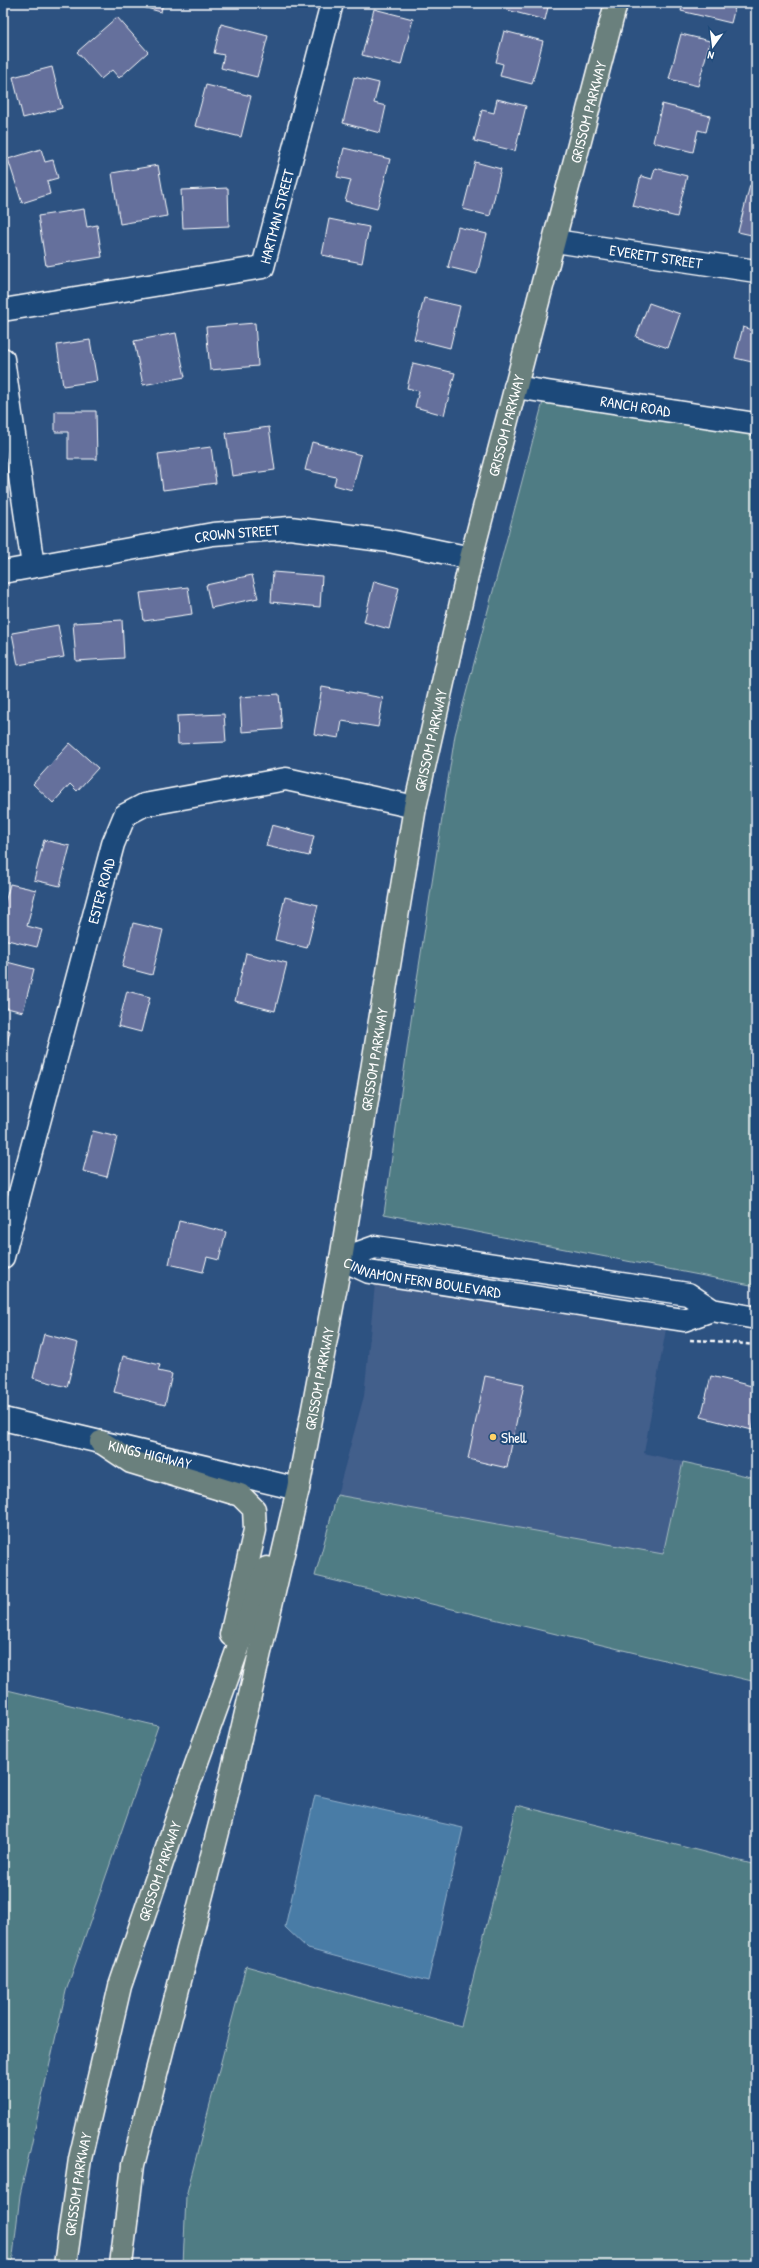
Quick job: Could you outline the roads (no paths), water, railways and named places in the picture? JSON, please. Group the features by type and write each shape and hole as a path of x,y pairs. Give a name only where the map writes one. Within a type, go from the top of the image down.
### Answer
{"main road":[{"name":"GRISSOM PARKWAY","path":"121,2265 133,2165 221,1820 298,1488 342,1259 415,807 472,558 515,387 555,241 616,3"},
{"path":"101,1442 130,1462 240,1494 254,1509 255,1530 232,1628 224,1683"},
{"name":"GRISSOM PARKWAY","path":"65,2265 80,2159 120,1986 224,1683 298,1488"}],"street":[{"name":"HARTMAN STREET","path":"3,310 263,267 332,3"},
{"name":"EVERETT STREET","path":"555,241 756,271"},
{"path":"3,359 33,566"},
{"name":"RANCH ROAD","path":"515,387 756,424"},
{"name":"CROWN STREET","path":"3,572 213,534 290,528 389,540 472,558"},
{"name":"ESTER ROAD","path":"3,1257 113,844 125,815 144,805 286,779 415,807"},
{"name":"CINNAMON FERN BOULEVARD","path":"342,1259 375,1247 688,1294 712,1310 756,1318"},
{"name":"CINNAMON FERN BOULEVARD","path":"342,1259 369,1272 684,1320 712,1310"},
{"path":"542,1299 547,1272"},
{"name":"KINGS HIGHWAY","path":"3,1419 298,1488"}],"place":[{"name":"Shell","path":"493,1437"}]}
